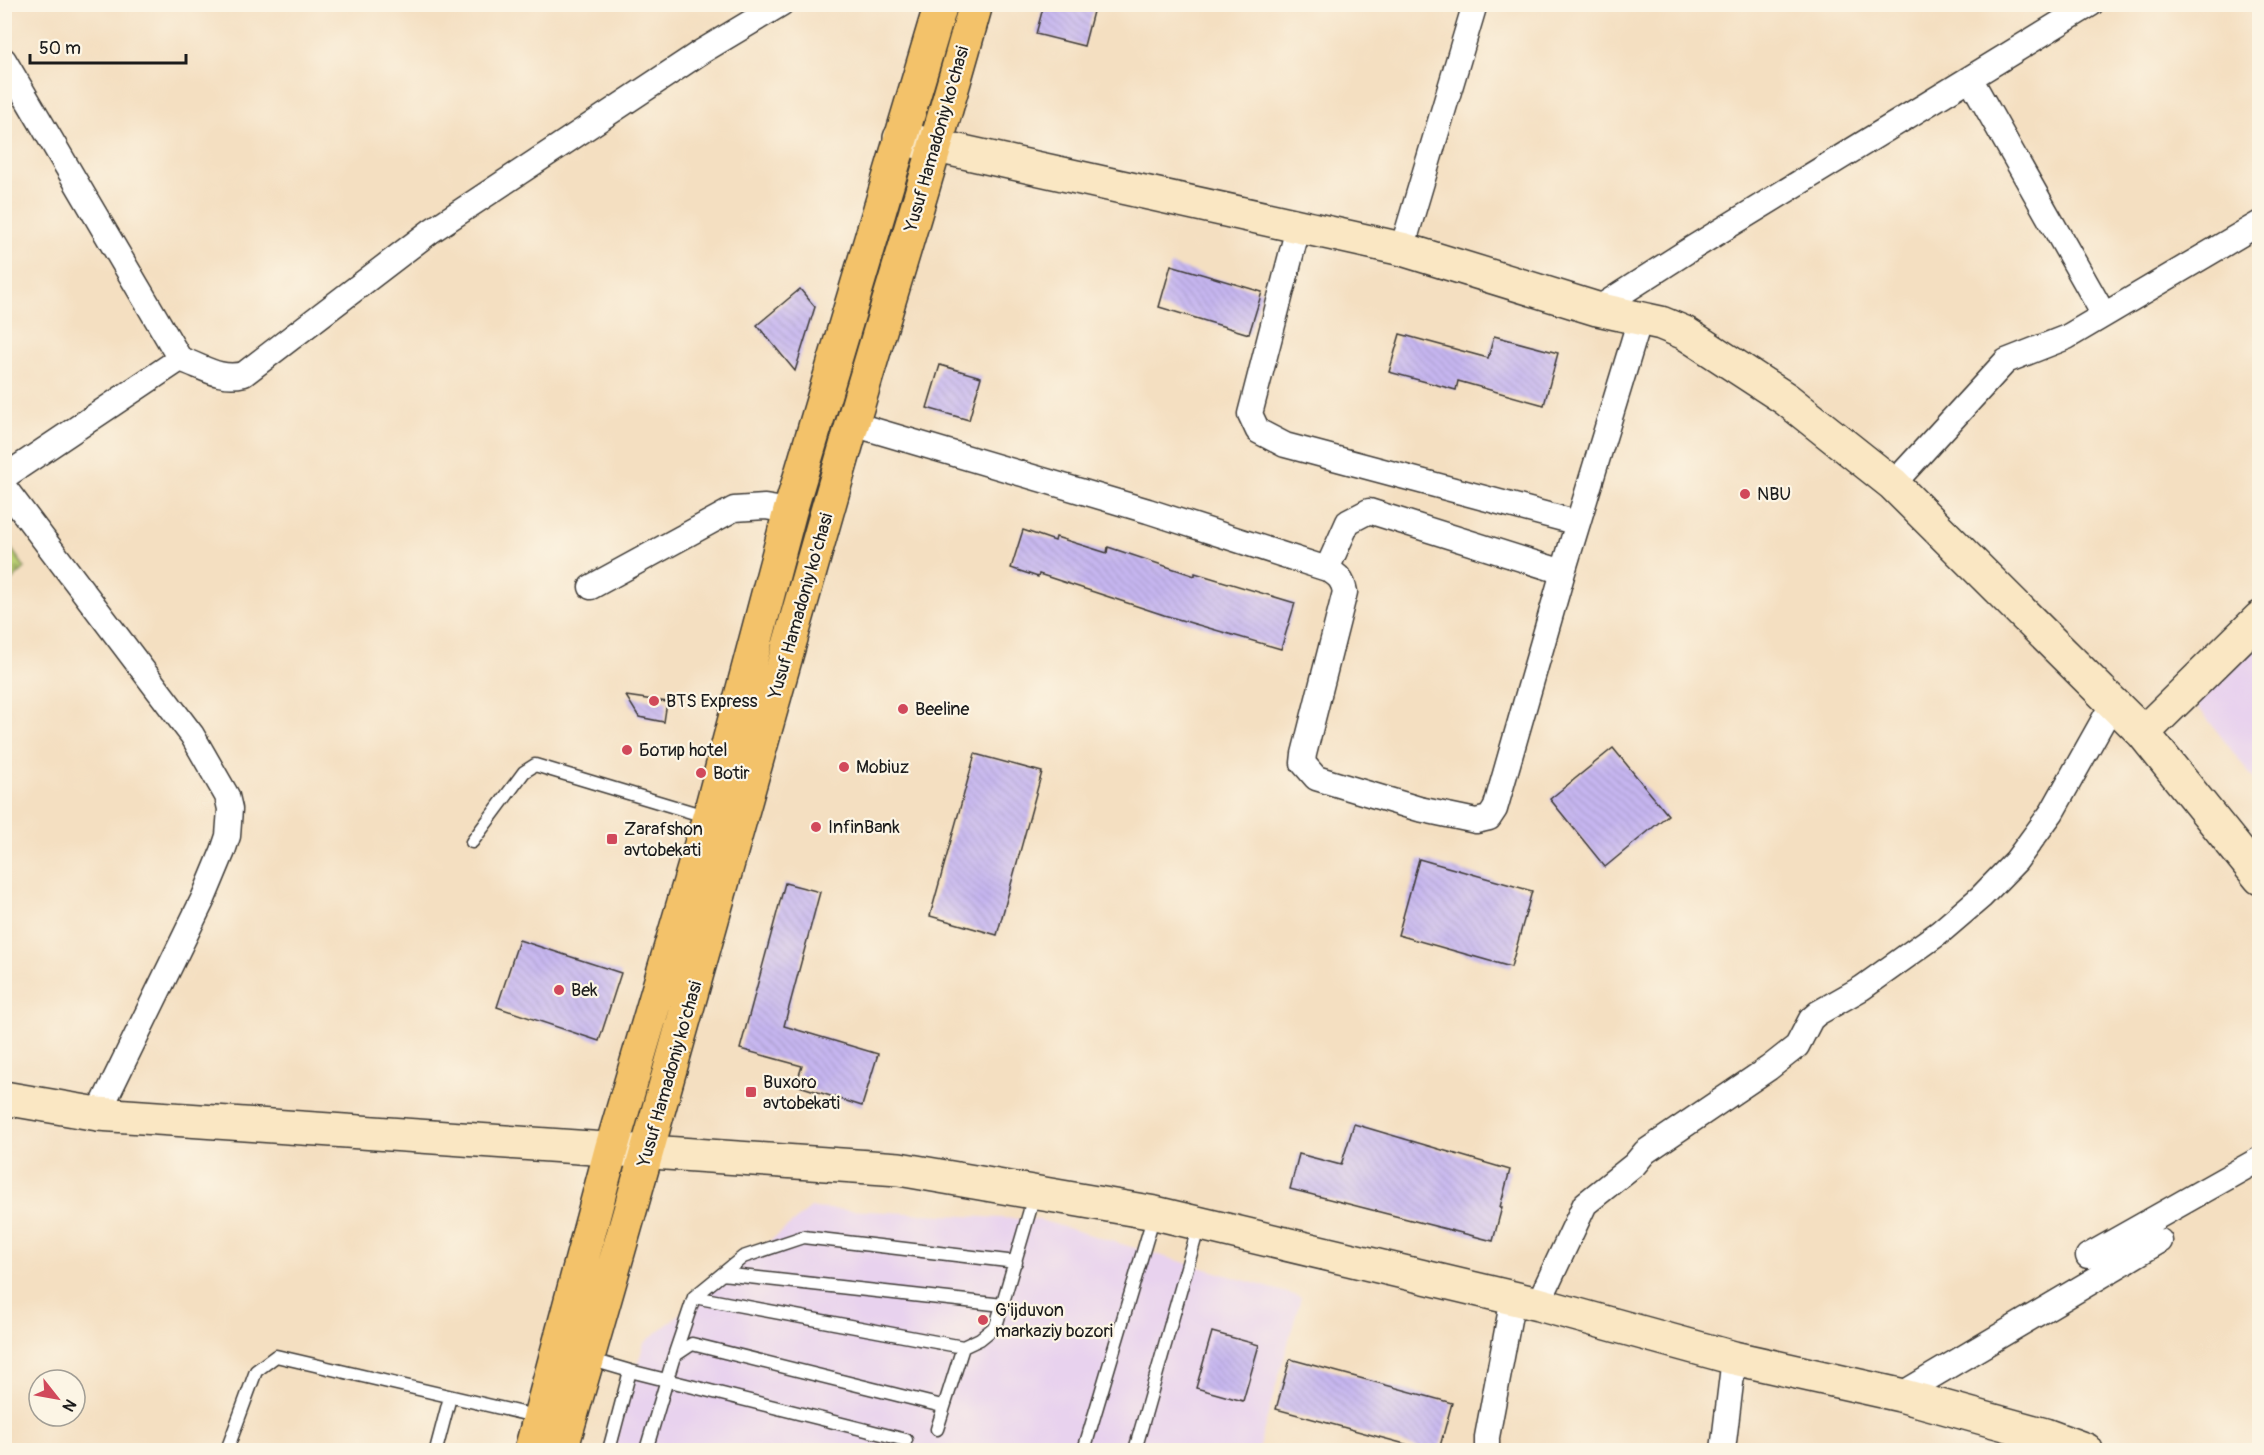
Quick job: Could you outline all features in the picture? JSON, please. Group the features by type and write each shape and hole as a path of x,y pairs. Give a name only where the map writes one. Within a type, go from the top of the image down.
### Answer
{"main road":[{"name":"Yusuf Hamadoniy ko'chasi","path":"531,1450 611,1150 709,817 790,511 941,4"},
{"name":"Yusuf Hamadoniy ko'chasi","path":"561,1450 648,1152 853,424 937,146 976,4"},
{"path":"900,138 1402,249 1598,309 1661,323 1685,333 1786,399 1893,484 2143,734 2259,878"},
{"path":"2143,734 2259,618"},
{"path":"4,1098 98,1114 899,1169 1036,1192 1200,1224 1525,1301 1734,1359 1900,1395 2045,1435 2086,1450"}],"street":[{"path":"4,60 180,359 222,376 232,377 244,374 431,231 701,52 781,4"},
{"path":"1402,249 1475,4"},
{"path":"1598,309 1686,252 2091,5"},
{"path":"1970,78 2104,315"},
{"path":"1893,484 2006,361 2059,340 2259,223"},
{"path":"1299,225 1250,414 1258,431 1285,445 1578,523"},
{"path":"853,424 1148,511 1327,569 1341,579 1345,592 1304,754 1307,770 1316,778 1326,782 1419,809 1476,821 1489,818 1495,810 1563,572 1640,319"},
{"path":"4,477 180,359"},
{"path":"4,487 192,735 227,796 230,810 228,836 203,898 98,1114"},
{"path":"591,587 734,509 765,507 790,511"},
{"path":"1327,569 1348,522 1369,511 1563,572"},
{"path":"1487,1450 1487,1437 1525,1301 1585,1204 1635,1164 1645,1152 1769,1068 1797,1046 1811,1019 1818,1013 1862,988 1939,933 1981,897 2021,854 2058,804 2113,703"},
{"path":"2088,1256 2259,1159"},
{"path":"1900,1395 2160,1241"},
{"path":"1723,1450 1734,1359"}],"lane":[{"path":"472,842 524,772 535,765 709,817"},
{"path":"694,1297 963,1347 980,1339 996,1326 1036,1192"},
{"path":"1084,1450 1155,1214"},
{"path":"1135,1450 1200,1224"},
{"path":"646,1450 666,1380 694,1297 743,1257 803,1237 1016,1262"},
{"path":"722,1274 1003,1305"},
{"path":"674,1356 692,1344 942,1406"},
{"path":"937,1429 942,1406 963,1347"},
{"path":"227,1450 256,1371 276,1356 540,1417"},
{"path":"588,1359 906,1440"},
{"path":"609,1450 630,1371"},
{"path":"436,1450 450,1397"}],"shaded area":[{"path":"2259,642 2259,786 2196,704"},
{"name":"G'ijduvon markaziy bozori","path":"811,1208 1040,1220 1301,1297 1258,1450 613,1450 644,1343"}],"green space":[{"path":"5,540 25,568 4,587"}],"building":[{"path":"1044,4 1095,4 1084,46 1036,34"},
{"path":"1171,265 1262,292 1249,334 1159,307"},
{"path":"800,289 815,307 795,371 757,325"},
{"path":"1400,334 1488,358 1494,336 1558,353 1544,405 1458,381 1456,390 1389,372"},
{"path":"940,365 981,377 969,420 927,408"},
{"path":"1023,530 1055,541 1056,537 1107,553 1108,547 1195,576 1195,573 1295,603 1281,649 1164,615 1039,574 1038,577 1011,568"},
{"path":"626,696 667,702 664,722 639,717"},
{"path":"1613,748 1668,815 1605,867 1550,799"},
{"path":"975,754 1042,772 997,935 930,916"},
{"path":"1419,859 1532,891 1511,967 1398,935"},
{"path":"785,883 820,892 784,1026 878,1054 862,1106 796,1085 802,1066 740,1049"},
{"name":"Bek","path":"519,940 621,973 599,1041 497,1007"},
{"path":"1354,1124 1510,1170 1493,1241 1290,1189 1299,1154 1341,1165"},
{"path":"1212,1332 1259,1345 1243,1401 1196,1388"},
{"path":"1290,1359 1452,1403 1439,1450 1427,1450 1276,1409"}],"place":[{"name":"NBU","path":"1745,494"},
{"name":"BTS Express","path":"654,701"},
{"name":"Beeline","path":"903,709"},
{"name":"Ботир hotel","path":"627,750"},
{"name":"Mobiuz","path":"844,767"},
{"name":"Botir","path":"701,773"},
{"name":"InfinBank","path":"816,827"},
{"name":"Zarafshon avtobekati","path":"612,839"},
{"name":"Bek","path":"559,990"},
{"name":"Buxoro avtobekati","path":"751,1092"},
{"name":"G'ijduvon markaziy bozori","path":"983,1320"}]}
